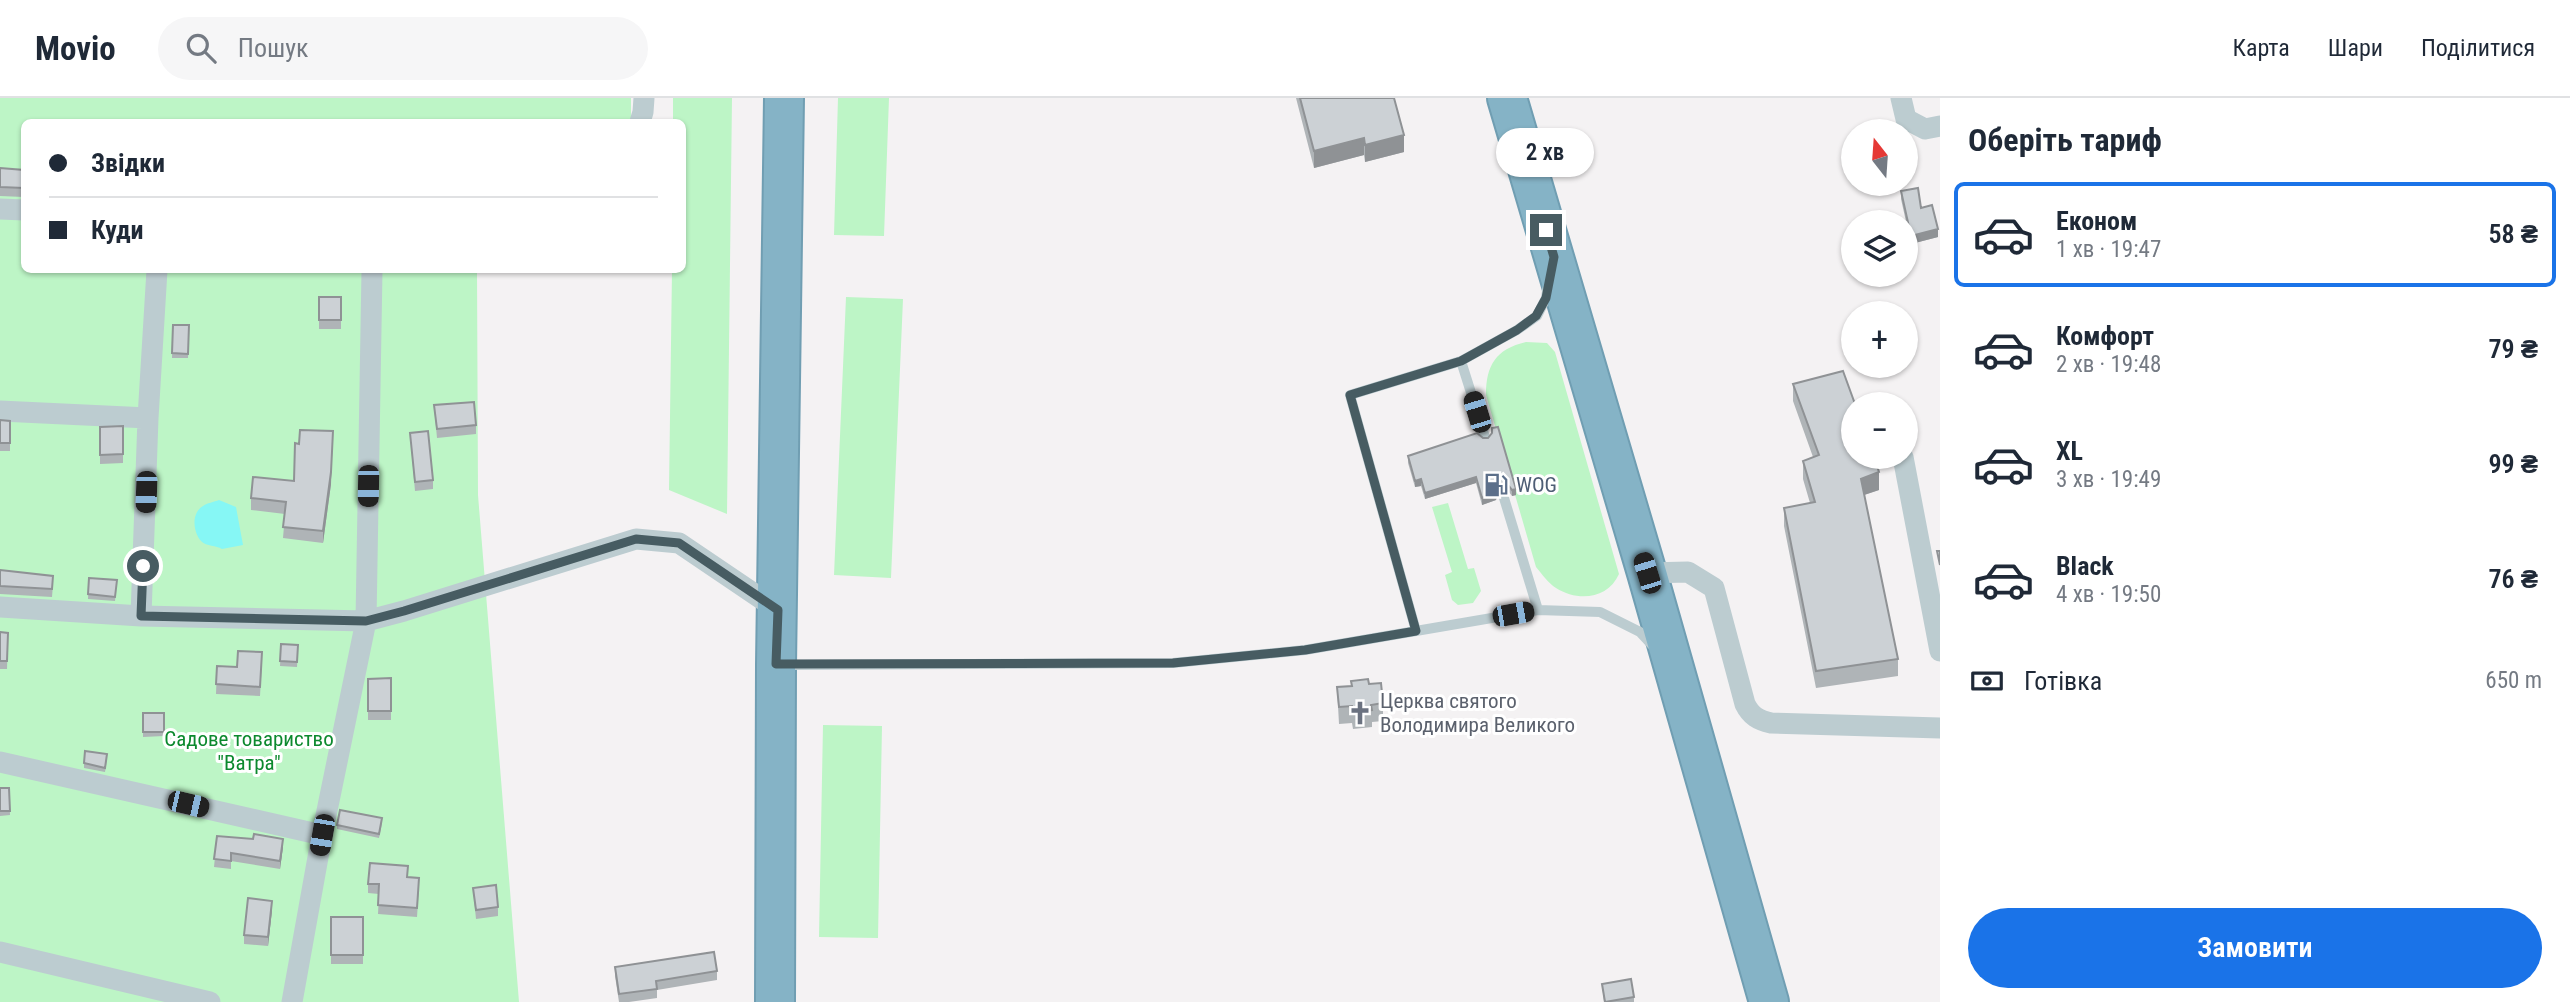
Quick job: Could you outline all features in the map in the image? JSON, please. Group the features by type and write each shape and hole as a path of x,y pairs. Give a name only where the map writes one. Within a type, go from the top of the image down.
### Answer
{"highway":[{"path":"775,1002 776,664 784,98"},
{"path":"1507,98 1647,573 1769,1002"}],"street":[{"path":"641,119 644,98"},
{"path":"1900,98 1906,119 1925,129 1940,126"},
{"path":"0,209 21,210"},
{"path":"141,616 148,418 157,273"},
{"path":"292,1002 322,835 366,621 372,273"},
{"path":"0,411 148,418"},
{"path":"1906,469 1936,609 1940,652"},
{"path":"0,607 141,616 366,621 636,539 679,543 778,610"},
{"path":"1647,573 1688,572 1714,588 1745,704 1750,713 1759,720 1771,723 1940,728"},
{"path":"0,762 322,835"},
{"path":"0,952 210,1002"}],"lane":[{"path":"1416,631 1350,395 1461,361 1517,330 1536,316 1546,298 1554,257"},
{"path":"1461,361 1485,437"},
{"path":"1504,498 1538,610"},
{"path":"776,664 1173,663 1305,650 1538,610 1600,612 1640,632 1674,668"}],"green space":[{"name":"Садове товариство \"Ватра\"","path":"0,98 631,98 631,119 21,119 21,273 477,273 478,495 519,1002 0,1002"},
{"path":"673,98 732,98 727,514 669,490 672,273 686,273 686,119 673,119"},
{"path":"838,98 889,98 884,236 834,235"},
{"path":"846,297 903,299 891,578 834,575"},
{"path":"1526,342 1547,343 1555,352 1619,574 1608,589 1592,596 1574,595 1556,588 1536,567 1486,395 1488,375 1495,360 1507,349"},
{"path":"1448,503 1468,569 1474,568 1481,591 1473,603 1458,605 1452,600 1445,575 1452,572 1432,507"},
{"path":"823,725 882,726 878,938 819,937"}],"water":[{"path":"219,500 236,507 243,545 222,549 206,544 198,537 195,528 196,513 205,505"}],"building":[{"path":"1300,98 1394,98 1404,135 1365,145 1364,138 1314,151"},
{"path":"0,168 21,170 21,188 0,187"},
{"path":"1918,188 1921,208 1932,205 1938,229 1918,234 1918,210 1905,210 1902,196 1918,196"},
{"path":"319,297 341,297 341,320 319,320"},
{"path":"173,325 189,325 188,354 172,353"},
{"path":"1841,372 1841,378 1846,378 1851,392 1841,392 1841,469 1878,469 1879,472 1861,479 1898,659 1816,671 1784,508 1815,502 1803,461 1819,455 1793,384"},
{"path":"474,402 476,425 437,429 434,405"},
{"path":"0,420 10,421 10,443 0,443"},
{"path":"123,426 123,454 100,455 100,427"},
{"path":"1498,427 1516,489 1512,490 1502,484 1496,494 1482,498 1476,477 1425,493 1421,479 1415,481 1408,456 1477,433 1488,438 1492,428"},
{"path":"300,430 333,431 323,531 283,527 286,502 251,498 253,477 294,481 295,443 299,444"},
{"path":"428,431 433,480 415,482 410,433"},
{"path":"0,570 53,576 52,589 0,586"},
{"path":"89,578 117,580 115,597 88,594"},
{"path":"0,632 8,633 7,661 0,661"},
{"path":"281,644 298,645 297,662 280,661"},
{"path":"238,651 262,652 260,687 216,684 217,666 237,667"},
{"path":"391,678 391,711 368,711 368,679"},
{"path":"1368,679 1369,684 1381,683 1383,703 1371,705 1372,710 1353,712 1352,706 1339,707 1337,687 1352,686 1351,681"},
{"path":"143,713 164,713 164,732 143,732"},
{"path":"85,751 107,754 105,768 84,763"},
{"path":"0,788 9,788 10,811 0,811"},
{"path":"340,810 382,818 379,834 337,825"},
{"path":"254,834 283,839 280,861 231,853 231,861 214,859 217,836 253,839"},
{"path":"370,863 408,866 407,877 419,878 417,908 378,905 379,884 368,884"},
{"path":"496,885 498,907 476,910 473,888"},
{"path":"248,898 272,901 268,937 244,935"},
{"path":"331,917 363,917 363,955 331,955"},
{"path":"714,952 717,971 656,981 657,989 619,994 615,967"},
{"path":"1631,979 1634,997 1605,1002 1602,984"}],"place":[{"name":"WOG","path":"1496,485"},
{"name":"Церква святого Володимира Великого","path":"1360,713"}],"route":[{"path":"143,566 141,616 366,621 636,539 679,543 778,610 776,664 1173,663 1305,650 1416,631 1350,395 1461,361 1517,330 1536,316 1546,298 1554,257 1546,230"}]}
